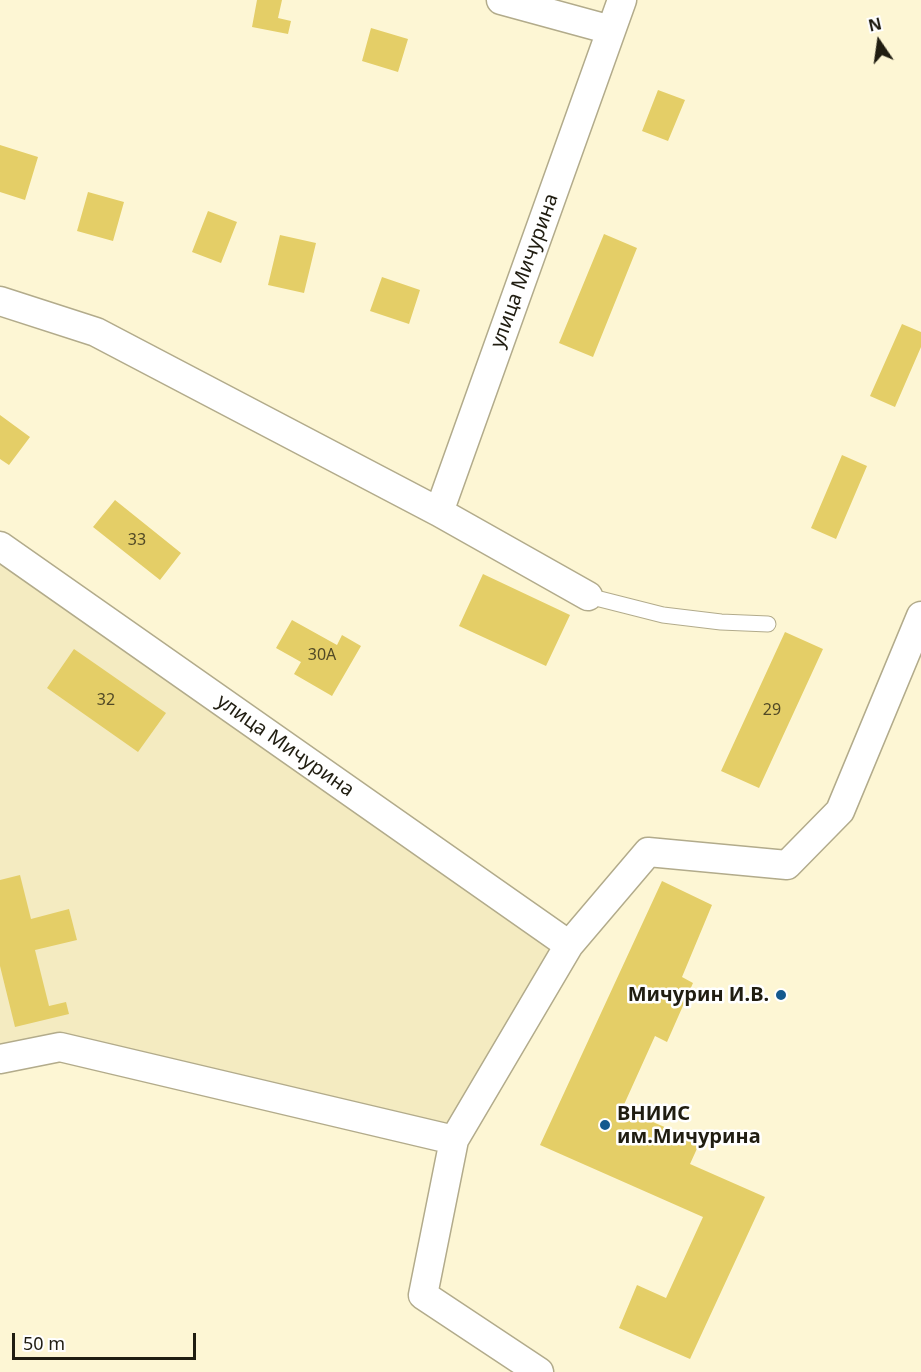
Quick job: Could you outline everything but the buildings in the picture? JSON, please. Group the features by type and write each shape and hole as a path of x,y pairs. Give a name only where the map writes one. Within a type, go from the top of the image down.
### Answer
{"street":[{"path":"501,0 611,30"},
{"name":"улица Мичурина","path":"439,512 622,0"},
{"path":"0,302 96,332 439,512 588,596"},
{"name":"улица Мичурина","path":"0,546 569,945"},
{"path":"539,1372 423,1295 454,1140 569,945 648,852 788,865 840,811 921,616"},
{"path":"0,1059 60,1047 454,1140"}],"lane":[{"path":"588,596 663,615 721,622 768,624"}],"shaded area":[{"path":"0,546 569,945 454,1140 60,1047 0,1059"}],"place":[{"name":"Мичурин И.В.","path":"781,995"},
{"name":"ВНИИС им.Мичурина","path":"605,1125"}]}
